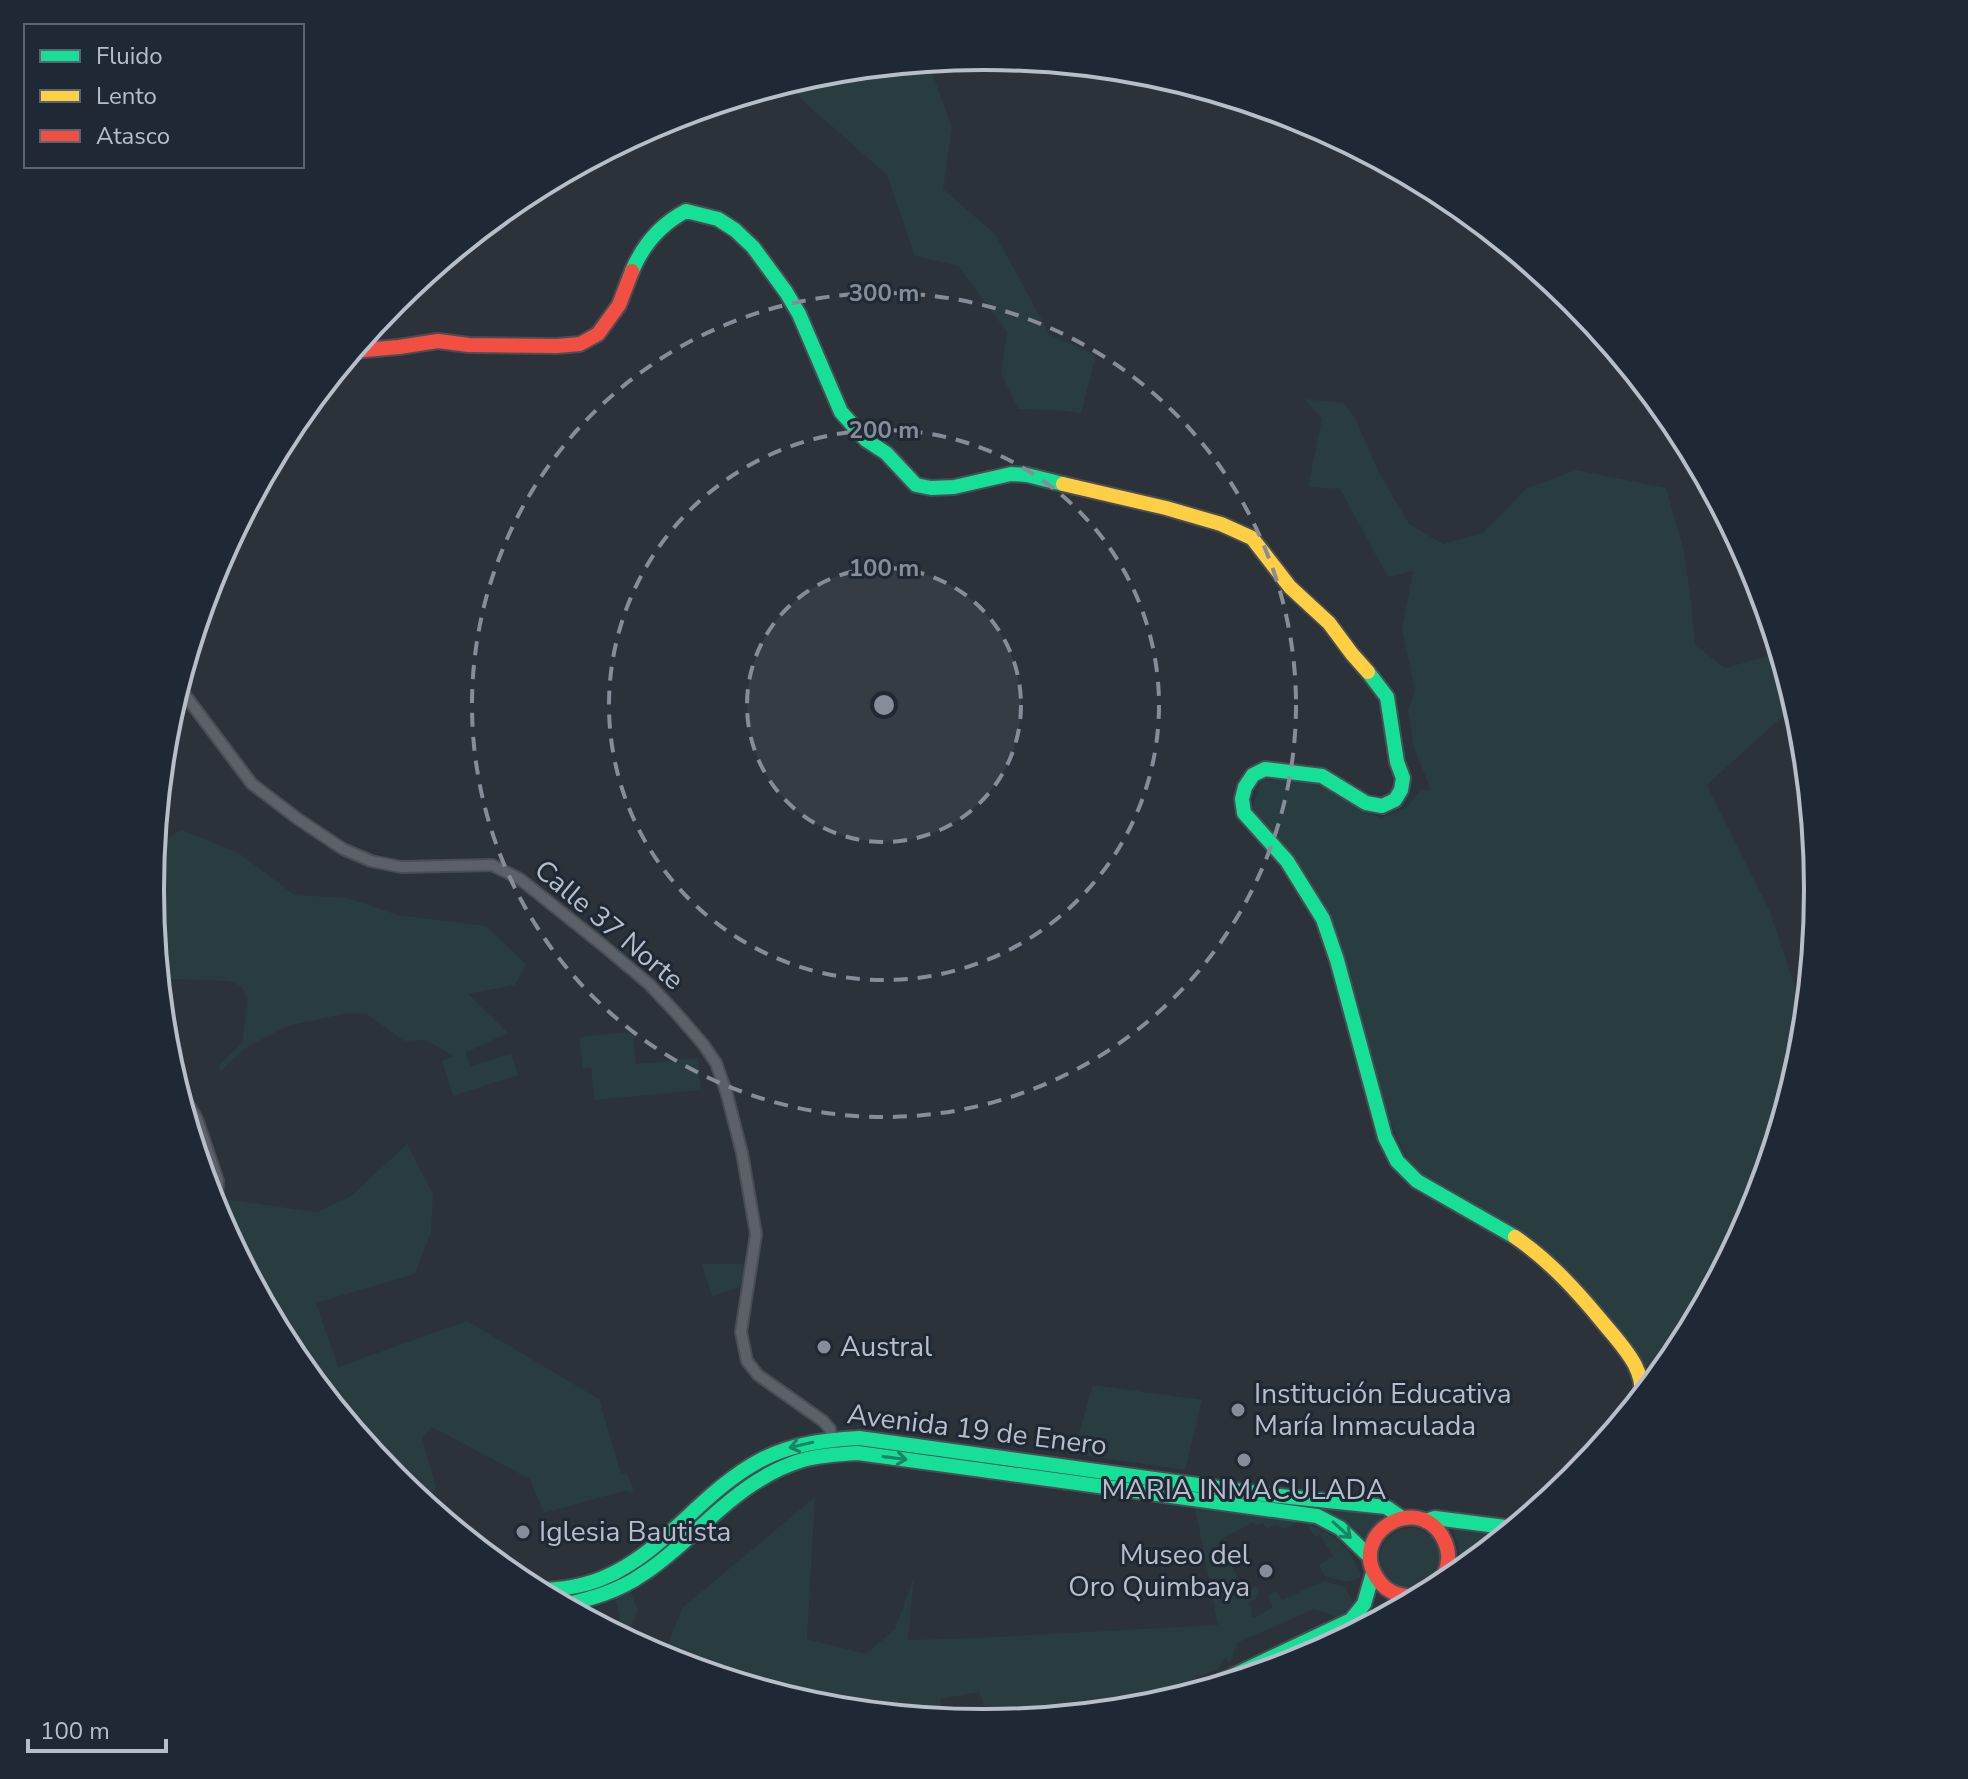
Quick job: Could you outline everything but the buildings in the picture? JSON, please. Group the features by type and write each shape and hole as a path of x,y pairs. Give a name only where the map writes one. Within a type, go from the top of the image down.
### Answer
{"main road":[{"path":"367,350 438,341 469,345 580,344 598,334 619,305 637,259 651,238 671,219 686,211 699,213 718,219 753,247 799,314 841,412 859,433 886,453 916,485 954,487 1011,474 1027,475 1166,508 1221,524 1252,538 1278,574 1319,612 1375,679 1387,697 1391,713 1397,762 1403,778 1401,790 1390,804 1366,803 1322,776 1265,769 1253,775 1242,799 1244,813 1287,861 1323,919 1388,1148 1401,1168 1415,1180 1507,1232 1555,1270 1629,1353 1640,1379"},
{"name":"Avenida 19 de Enero","path":"560,1590 603,1578 644,1555 731,1478 748,1467 781,1451 832,1439 859,1438 1270,1495 1386,1507 1402,1518 1426,1521 1435,1518 1500,1526"},
{"name":"Avenida 19 de Enero","path":"579,1602 609,1593 654,1568 741,1491 768,1474 806,1459 858,1453 1317,1516 1338,1525 1370,1557"},
{"path":"1399,1596 1381,1586 1373,1573 1370,1550 1376,1535 1388,1524 1402,1518"},
{"path":"1426,1521 1444,1536 1450,1551 1450,1563"},
{"path":"1279,1654 1351,1620 1364,1604 1373,1573"}],"street":[{"name":"Calle 37 Norte","path":"187,698 252,784 343,849 371,861 401,867 492,865 520,879 650,985 677,1014 716,1063 742,1153 756,1234 741,1332 747,1361 758,1375 823,1421 830,1429 832,1439"},
{"path":"202,1132 213,1166"},
{"path":"832,1439 832,1455"}],"green space":[{"path":"930,72 933,75 952,128 943,189 995,234 1050,335 1096,355 1081,414 1018,409 1001,373 1007,332 958,266 915,256 887,175 796,93 877,77"},
{"path":"1304,399 1343,403 1355,418 1378,471 1409,524 1443,544 1483,533 1527,488 1576,470 1666,488 1684,552 1695,645 1725,668 1769,656 1785,715 1707,785 1770,912 1797,992 1788,1049 1776,1102 1741,1203 1694,1299 1647,1371 1612,1321 1562,1265 1518,1232 1411,1168 1381,1101 1345,966 1304,872 1251,812 1261,780 1300,779 1335,790 1383,820 1383,817 1406,808 1421,790 1431,790 1414,748 1408,711 1415,691 1402,629 1413,571 1388,577 1340,489 1308,487 1322,419"},
{"path":"181,830 237,852 295,895 348,898 398,915 486,926 526,964 515,985 468,994 508,1033 465,1053 471,1066 511,1054 518,1075 453,1096 442,1061 454,1056 425,1040 404,1041 367,1014 348,1013 287,1026 244,1049 221,1071 218,1066 242,1043 248,999 241,986 228,981 170,979 164,890 166,839"},
{"path":"633,1032 636,1064 698,1058 701,1090 595,1100 591,1068 583,1069 579,1037"},
{"path":"407,1144 433,1194 431,1232 415,1274 316,1303 338,1367 467,1321 599,1399 621,1474 627,1473 634,1492 627,1490 544,1513 530,1479 432,1427 422,1437 436,1488 432,1494 405,1469 368,1430 303,1345 249,1252 226,1199 316,1212 350,1197"},
{"path":"702,1264 746,1264 740,1287 712,1296"},
{"path":"1093,1385 1202,1400 1185,1470 1073,1454"},
{"path":"865,1443 1380,1515 1383,1520 1362,1543 1340,1521"},
{"path":"815,1497 807,1639 866,1654 895,1629 914,1577 908,1640 1218,1625 1195,1508 1297,1522 1285,1529 1276,1525 1266,1529 1263,1523 1256,1526 1253,1522 1219,1541 1242,1586 1251,1589 1256,1586 1259,1592 1249,1603 1251,1617 1273,1607 1267,1596 1276,1591 1282,1600 1324,1581 1345,1587 1354,1603 1338,1617 1314,1609 1237,1643 1230,1664 1225,1658 1218,1669 1178,1685 1091,1702 985,1709 979,1692 940,1699 943,1707 877,1702 772,1681 721,1666 668,1646 682,1608"},
{"path":"1307,1524 1327,1533 1346,1548 1361,1574 1360,1578 1346,1582 1325,1576 1319,1565 1333,1556 1320,1535 1315,1537"},
{"path":"1452,1526 1495,1530 1460,1556"},
{"path":"1415,1528 1427,1534 1440,1553 1439,1571 1409,1590 1386,1579 1381,1569 1383,1546 1389,1536 1400,1530"},
{"path":"630,1590 638,1611 630,1628 620,1623 615,1598"}],"traffic: fast":[{"path":"632,271 654,236 677,216 686,211 718,219 753,247 786,292 799,314 841,412 866,440 886,453 916,485 954,487 1011,474 1063,484"},
{"path":"1368,672 1387,697 1397,762 1403,778 1395,800 1382,806 1366,803 1322,776 1265,769 1253,775 1245,787 1242,799 1244,813 1287,861 1323,919 1385,1137 1397,1161 1417,1181 1515,1237"},
{"path":"557,1589 587,1584 625,1567 645,1554 719,1489 759,1461 795,1447 846,1439 859,1438 1270,1495 1386,1507 1402,1518"},
{"path":"578,1601 634,1580 664,1559 732,1499 773,1472 810,1458 851,1453 1317,1516 1340,1528 1370,1557"},
{"path":"1426,1521 1435,1518 1500,1526"},
{"path":"1279,1654 1351,1620 1364,1604 1373,1573"}],"traffic: slow":[{"path":"1063,484 1166,508 1221,524 1252,538 1290,587 1329,623 1368,672"},
{"path":"1515,1237 1540,1256 1584,1301 1632,1359 1640,1380"}],"traffic: jam":[{"path":"367,350 438,341 469,345 580,344 598,334 619,305 632,271"},
{"path":"1401,1595 1385,1588 1370,1562 1371,1547 1388,1524 1416,1518 1430,1523 1445,1543 1447,1565"}],"place":[{"name":"Austral","path":"824,1347"},
{"name":"Institución Educativa María Inmaculada","path":"1238,1410"},
{"name":"MARIA INMACULADA","path":"1244,1460"},
{"name":"Iglesia Bautista","path":"523,1532"},
{"name":"Museo del Oro Quimbaya","path":"1266,1571"}]}
